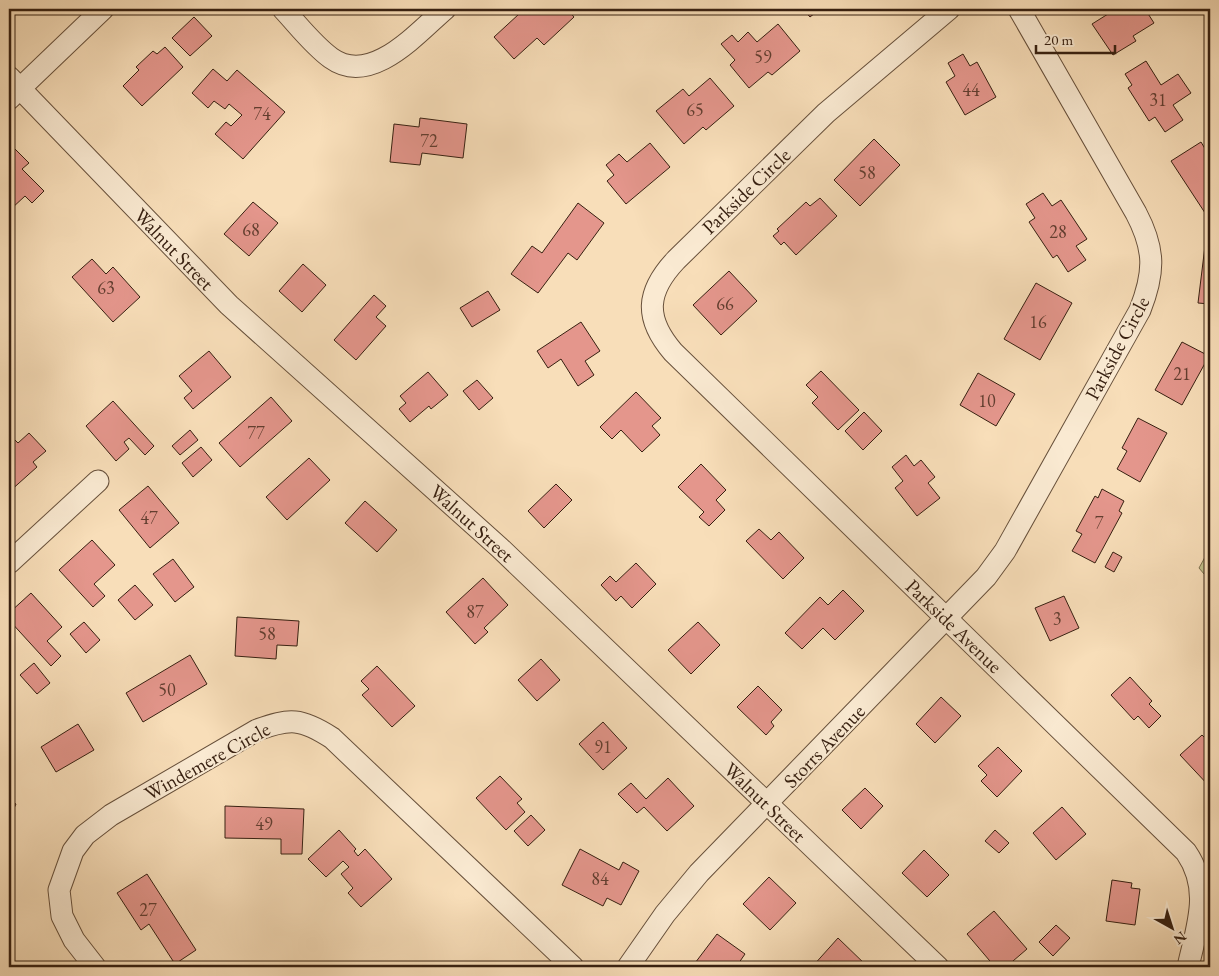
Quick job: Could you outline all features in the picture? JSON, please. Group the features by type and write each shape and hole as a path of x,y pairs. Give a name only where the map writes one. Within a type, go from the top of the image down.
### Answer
{"street":[{"path":"13,88 102,9"},
{"path":"283,9 332,59 343,64 358,66 375,63 387,57 445,9"},
{"name":"Parkside Circle","path":"652,306 653,293 658,282 676,260 826,113 949,9"},
{"name":"Parkside Circle","path":"947,619 986,577 1005,551 1140,310 1151,270 1152,255 1143,228 1019,9"},
{"name":"Walnut Street","path":"13,88 254,328 500,548 938,967"},
{"name":"Parkside Avenue","path":"652,306 653,318 658,331 673,352 1175,841 1190,858 1198,876 1201,902 1188,967"},
{"path":"9,563 98,481"},
{"name":"Storrs Avenue","path":"628,967 682,893 947,619"},
{"name":"Windemere Circle","path":"95,967 74,940 62,916 59,890 73,851 85,835 110,815 257,730 282,721 306,724 332,738 573,967"}],"shaded area":[{"path":"1210,548 1210,581 1199,568"}],"building":[{"path":"514,9 567,9 574,17 544,45 537,38 514,59 494,37 519,14"},
{"path":"803,9 820,9 810,17"},
{"path":"1104,9 1145,9 1154,23 1133,36 1136,41 1113,55 1092,24 1108,14"},
{"path":"194,17 212,36 190,56 172,38"},
{"path":"778,24 800,51 772,75 768,72 749,88 730,65 735,60 721,44 732,35 738,42 748,32 757,42"},
{"path":"165,47 183,67 142,106 123,86 139,70 136,67 153,51 157,54"},
{"path":"963,54 970,66 977,62 996,97 965,115 946,82 955,76 948,63"},
{"path":"1146,61 1161,85 1178,74 1191,93 1173,105 1183,120 1165,132 1155,117 1149,121 1128,88 1132,85 1125,74"},
{"path":"213,69 227,81 237,70 285,112 243,159 215,134 226,122 231,126 242,115 229,104 225,109 214,101 208,108 192,93"},
{"path":"710,78 734,106 706,130 703,127 684,144 656,111 683,89 689,96"},
{"path":"420,118 467,124 463,158 422,153 420,165 390,162 394,124 419,127"},
{"path":"874,139 900,165 860,206 834,180"},
{"path":"1201,142 1210,157 1209,219 1171,161"},
{"path":"650,143 670,167 626,204 607,181 614,175 606,165 619,154 627,162"},
{"path":"14,148 29,163 22,169 44,191 32,203 25,196 11,209 9,207 9,153"},
{"path":"1043,193 1052,206 1061,200 1087,239 1076,246 1086,260 1068,272 1057,255 1053,258 1029,222 1035,218 1026,204"},
{"path":"820,198 837,216 796,255 784,242 781,245 773,236 779,231 777,229 806,202 810,206"},
{"path":"253,202 278,223 249,256 224,234"},
{"path":"578,203 604,223 577,260 568,253 538,293 511,274 532,246 542,253"},
{"path":"1205,246 1210,247 1210,304 1198,303"},
{"path":"92,259 106,274 113,267 140,297 113,322 72,277"},
{"path":"303,264 326,285 302,312 279,291"},
{"path":"729,271 757,301 721,335 693,305"},
{"path":"1036,283 1072,303 1040,360 1004,339"},
{"path":"488,291 500,310 472,327 460,308"},
{"path":"374,295 386,306 376,317 386,326 356,360 334,340"},
{"path":"581,322 600,351 585,361 594,375 578,386 561,359 548,368 537,351"},
{"path":"1182,342 1209,356 1182,405 1155,390"},
{"path":"209,351 231,377 193,409 184,398 192,391 179,376"},
{"path":"821,371 859,410 838,430 812,403 818,397 806,385"},
{"path":"428,372 448,395 431,409 429,406 410,422 399,409 406,403 400,396"},
{"path":"978,373 1015,394 996,426 960,405"},
{"path":"477,380 493,398 479,410 463,391"},
{"path":"636,392 661,418 652,426 660,435 642,452 621,430 612,439 600,427"},
{"path":"271,397 292,421 240,467 219,443"},
{"path":"113,401 154,446 145,455 129,438 124,442 129,449 116,461 86,426"},
{"path":"864,412 882,431 863,450 845,431"},
{"path":"1138,418 1167,433 1140,482 1117,469 1127,451 1122,448"},
{"path":"190,430 198,440 180,455 172,446"},
{"path":"29,433 46,451 33,462 37,467 9,492 9,442 13,438 18,443"},
{"path":"201,447 212,460 193,477 182,463"},
{"path":"906,455 914,466 921,460 935,477 928,483 940,498 917,516 895,488 903,481 892,467"},
{"path":"309,458 330,480 287,520 266,497"},
{"path":"701,464 726,490 716,500 725,510 709,526 699,517 704,512 678,487"},
{"path":"556,484 572,500 544,528 528,511"},
{"path":"148,486 179,523 150,548 119,510"},
{"path":"1102,489 1124,501 1119,511 1122,513 1095,563 1072,551 1082,534 1076,531 1095,496 1098,498"},
{"path":"365,501 397,530 377,552 345,523"},
{"path":"759,529 771,540 779,532 804,558 783,579 746,541"},
{"path":"92,540 115,565 94,584 105,596 93,607 59,570"},
{"path":"1113,552 1122,557 1114,572 1105,567"},
{"path":"173,559 194,587 175,602 153,574"},
{"path":"636,563 656,584 632,608 621,596 616,601 601,585 610,576 616,582"},
{"path":"483,578 508,605 484,628 488,632 475,644 446,612"},
{"path":"135,585 153,605 135,620 118,600"},
{"path":"843,590 864,611 835,640 823,628 802,649 785,633 820,597 828,605"},
{"path":"31,593 62,627 47,641 61,656 51,666 9,620 9,613"},
{"path":"1064,596 1079,628 1050,641 1035,608"},
{"path":"237,617 299,621 297,646 277,645 276,659 235,656"},
{"path":"84,622 100,640 86,653 70,634"},
{"path":"698,622 720,645 691,674 668,650"},
{"path":"190,655 207,684 143,722 126,693"},
{"path":"541,659 560,680 537,701 518,680"},
{"path":"34,663 50,683 37,694 20,675"},
{"path":"377,666 415,706 392,727 362,695 369,689 361,681"},
{"path":"1130,677 1152,701 1149,704 1161,716 1149,728 1138,716 1134,720 1111,695"},
{"path":"758,686 782,710 771,722 774,726 766,735 737,707"},
{"path":"941,697 961,716 935,743 916,724"},
{"path":"603,722 627,748 603,770 579,744"},
{"path":"78,724 94,750 56,772 41,747"},
{"path":"1202,735 1210,743 1210,787 1180,755"},
{"path":"998,747 1022,771 997,797 981,781 987,775 978,766"},
{"path":"500,776 522,799 517,803 525,812 506,830 476,798"},
{"path":"668,778 694,806 667,831 644,807 637,813 618,794 631,783 646,799"},
{"path":"865,788 883,806 861,829 842,810"},
{"path":"9,800 16,804 9,819"},
{"path":"225,806 304,809 302,854 281,854 281,839 225,838"},
{"path":"1062,807 1086,834 1056,860 1033,833"},
{"path":"531,815 545,830 528,846 514,831"},
{"path":"339,830 356,849 354,851 358,856 365,849 392,879 361,907 348,893 353,888 341,874 349,867 343,861 326,877 308,859"},
{"path":"995,830 1009,843 999,853 985,841"},
{"path":"580,849 619,870 623,862 639,871 621,905 607,898 603,906 562,885"},
{"path":"924,850 949,875 927,897 902,873"},
{"path":"147,874 196,950 175,964 149,924 141,930 117,893"},
{"path":"769,877 796,903 770,930 743,904"},
{"path":"1112,880 1132,883 1131,888 1140,889 1135,925 1106,921"},
{"path":"994,911 1027,949 1006,967 995,967 967,934"},
{"path":"1056,925 1070,938 1053,956 1039,942"},
{"path":"717,934 745,954 736,967 692,967"},
{"path":"838,938 868,967 812,967"},
{"path":"511,964 511,967 477,967 477,965"}]}
